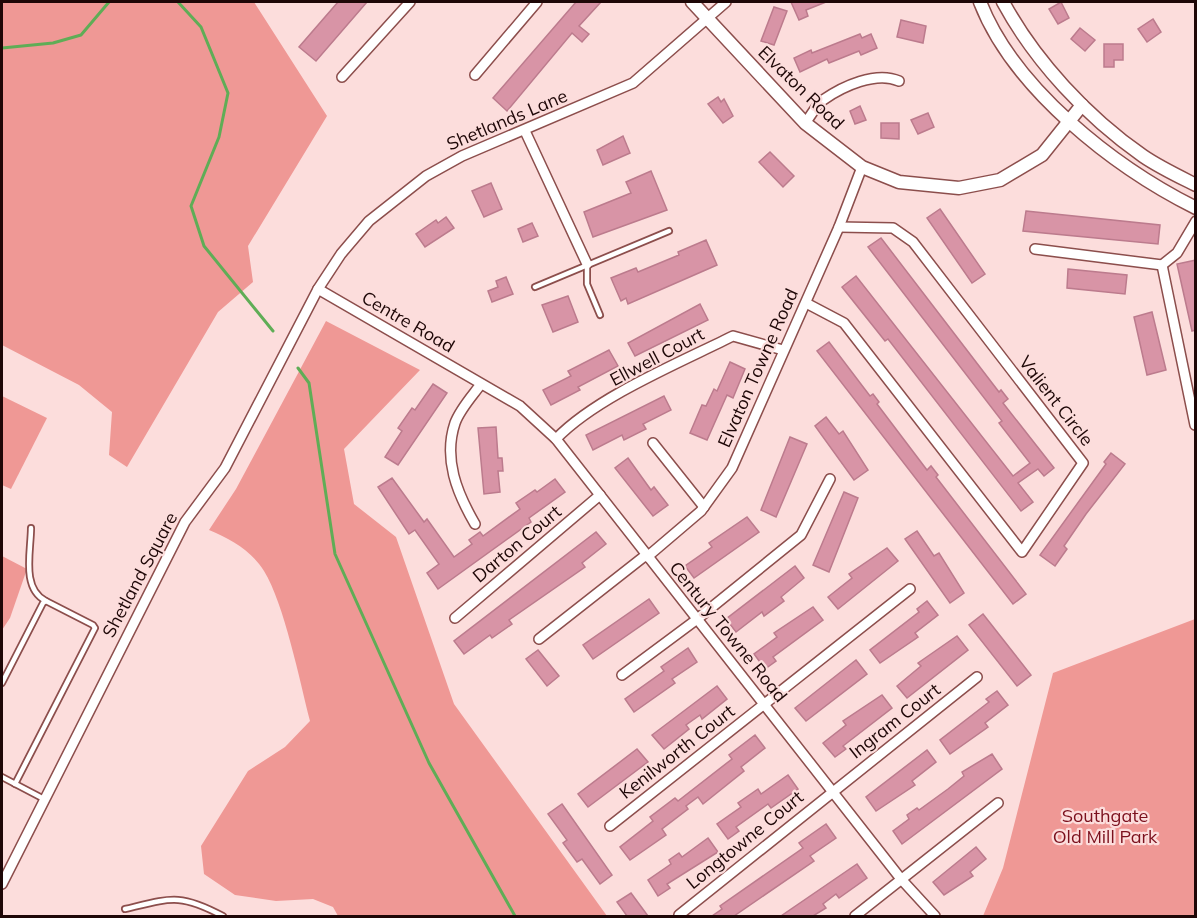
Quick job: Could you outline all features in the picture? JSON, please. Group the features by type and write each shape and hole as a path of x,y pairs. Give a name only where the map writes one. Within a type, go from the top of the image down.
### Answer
{"street":[{"path":"342,77 410,2"},
{"path":"475,75 537,2"},
{"name":"Elvaton Road","path":"692,2 806,123 862,167 899,182 959,188 1000,180 1042,155 1082,105"},
{"name":"Shetlands Lane","path":"318,289 341,254 369,221 426,176 462,156 633,83 706,17 726,2"},
{"path":"980,2 1019,69 1068,120 1106,153 1157,189 1196,208"},
{"path":"1004,2 1035,51 1082,105 1143,156 1196,185"},
{"path":"806,123 822,101 862,81 888,76 899,81"},
{"path":"525,131 587,264"},
{"name":"Elvaton Towne Road","path":"539,639 646,556 704,507 732,468 840,227 862,167"},
{"path":"1035,249 1162,265 1176,253 1196,221"},
{"name":"Valient Circle","path":"806,303 844,323 1022,552 1083,463 913,242 893,228 840,227"},
{"path":"1162,265 1195,425"},
{"name":"Centre Road","path":"318,289 481,384"},
{"name":"Shetland Square","path":"2,884 185,522 225,468 318,289"},
{"name":"Ellwell Court","path":"556,438 573,421 662,371 733,336 783,350"},
{"path":"476,524 460,498 451,470 455,422 481,384"},
{"name":"Century Towne Road","path":"481,384 520,406 556,438 696,620 833,790 901,879 935,916"},
{"path":"653,443 704,507"},
{"path":"622,675 696,620 801,535 830,479"},
{"name":"Darton Court","path":"455,618 600,495"},
{"name":"Kenilworth Court","path":"610,826 910,589"},
{"name":"Ingram Court","path":"833,790 977,677"},
{"name":"Longtowne Court","path":"679,915 833,790"},
{"path":"855,916 998,803"}],"lane":[{"path":"535,287 669,231"},
{"path":"587,264 587,284 600,315"},
{"path":"15,784 94,628 93,625 39,597 31,583 31,528"},
{"path":"2,683 46,601"},
{"path":"2,777 44,799"},
{"path":"125,909 172,898 186,900 223,916"}],"green space":[{"path":"2,2 254,2 327,116 248,246 253,282 218,312 127,467 109,455 112,412 79,385 2,345"},
{"path":"326,321 420,370 344,449 354,504 396,537 454,704 607,916 338,916 333,907 313,899 276,901 235,895 204,874 201,846 248,771 285,747 310,721 285,622 264,571 240,546 209,530 236,489"},
{"path":"2,396 47,418 11,489 2,485"},
{"path":"2,556 27,569 10,618 2,630"},
{"name":"Southgate Old Mill Park","path":"1195,619 1195,916 983,916 1003,868 1053,673"}],"building":[{"path":"338,2 367,2 316,61 299,47"},
{"path":"576,2 601,2 579,26 589,34 582,42 572,33 507,111 493,98"},
{"path":"791,2 826,2 806,10 808,16 799,20"},
{"path":"1061,2 1069,18 1058,24 1049,9"},
{"path":"774,7 787,11 774,45 761,41"},
{"path":"1153,19 1161,32 1147,42 1138,29"},
{"path":"901,20 926,26 923,43 897,37"},
{"path":"1080,28 1095,40 1085,51 1071,39"},
{"path":"860,34 862,38 871,34 877,48 861,55 859,51 829,63 827,59 800,72 794,58"},
{"path":"1104,44 1123,44 1123,60 1114,60 1114,67 1104,67"},
{"path":"718,97 721,102 724,99 733,116 723,123 708,104"},
{"path":"860,106 866,120 855,124 850,111"},
{"path":"928,113 934,127 918,134 911,120"},
{"path":"881,123 899,123 899,139 881,138"},
{"path":"623,136 630,153 603,165 597,150"},
{"path":"770,152 794,176 783,187 759,162"},
{"path":"651,171 667,210 593,237 584,212 631,193 626,182"},
{"path":"491,183 502,209 484,217 472,191"},
{"path":"940,209 985,274 972,283 927,218"},
{"path":"1026,211 1160,225 1158,244 1023,231"},
{"path":"446,217 454,228 425,247 416,234 436,220 438,223"},
{"path":"532,223 538,236 523,242 518,229"},
{"path":"881,238 999,392 1001,390 1008,399 1003,403 1054,468 1044,476 1038,469 1018,483 1033,502 1021,511 888,339 885,341 842,287 856,276 1013,476 1030,463 999,423 1002,421 868,247"},
{"path":"706,240 717,265 628,304 626,298 621,301 611,278 636,268 638,272 679,255 678,252"},
{"path":"1196,260 1196,330 1192,331 1177,264"},
{"path":"1068,269 1127,275 1125,294 1067,288"},
{"path":"506,277 513,294 492,302 488,291 498,287 496,281"},
{"path":"568,296 578,322 553,332 542,305"},
{"path":"700,304 708,320 635,356 628,343"},
{"path":"1152,312 1166,370 1147,375 1134,317"},
{"path":"829,342 870,396 873,394 879,402 877,404 927,470 931,466 938,475 936,477 1026,594 1013,604 817,351"},
{"path":"609,350 618,366 578,387 580,390 551,405 543,390 571,376 568,371"},
{"path":"730,362 745,369 733,398 727,395 707,440 690,433 702,405 706,406 714,389 717,391"},
{"path":"433,384 447,393 398,465 385,457 402,431 398,428 412,408 415,410"},
{"path":"664,396 671,410 643,424 646,429 624,440 622,435 593,450 586,435"},
{"path":"826,417 839,434 843,431 868,470 854,480 815,426"},
{"path":"496,427 498,458 502,458 503,471 498,471 500,492 484,494 478,428"},
{"path":"790,437 807,444 776,517 761,510"},
{"path":"1111,453 1125,464 1064,546 1067,549 1055,566 1040,555 1106,464 1104,462"},
{"path":"628,458 651,490 654,487 668,505 653,516 615,468"},
{"path":"392,478 424,522 427,519 454,557 472,544 469,540 480,532 483,536 520,509 516,503 535,490 537,492 555,479 565,492 529,518 531,522 438,589 427,573 439,564 415,530 409,534 378,487"},
{"path":"844,492 858,498 829,572 813,565"},
{"path":"747,517 759,532 694,578 685,566 712,547 709,543"},
{"path":"917,531 934,556 939,553 964,593 950,603 905,539"},
{"path":"596,532 606,544 582,563 585,567 509,620 512,624 492,638 490,635 464,654 454,641"},
{"path":"887,548 898,561 838,609 828,597 852,578 849,574"},
{"path":"795,566 804,578 781,597 784,601 764,616 762,612 736,632 726,619"},
{"path":"649,599 659,613 593,659 583,645"},
{"path":"927,601 938,615 915,633 918,637 880,663 870,650 919,612 917,609"},
{"path":"813,607 823,620 773,657 776,661 765,669 754,654 777,637 774,633"},
{"path":"983,614 1031,675 1017,686 969,625"},
{"path":"957,636 968,650 907,698 897,686 921,666 918,663"},
{"path":"688,648 697,662 672,679 675,683 634,712 625,699 664,671 661,667"},
{"path":"538,650 559,676 547,686 526,659"},
{"path":"856,660 867,674 806,721 795,708"},
{"path":"717,686 727,699 702,719 700,715 686,725 689,729 664,749 652,735"},
{"path":"997,691 1008,705 985,723 988,727 950,754 940,740 989,702 986,699"},
{"path":"882,695 892,708 843,746 846,749 835,757 823,743 846,725 843,721"},
{"path":"755,735 765,748 741,767 744,771 703,804 698,797 686,806 688,809 662,829 666,835 630,860 620,847 653,821 650,817 675,798 678,801 732,759 729,755"},
{"path":"637,749 648,762 588,807 578,794"},
{"path":"927,750 936,762 912,781 915,785 876,811 866,797"},
{"path":"992,754 1002,769 902,844 893,831 909,819 907,815 917,808 919,810 964,776 962,772"},
{"path":"788,775 798,789 771,808 768,804 736,827 739,831 728,839 717,824 741,807 738,803 758,789 761,794"},
{"path":"562,804 612,875 600,884 582,859 577,862 563,843 567,840 548,814"},
{"path":"826,824 836,838 810,856 814,861 734,916 712,916 722,909 720,906 803,848 799,843"},
{"path":"708,838 718,852 667,884 670,888 658,896 648,880 671,864 669,860 679,853 682,857"},
{"path":"976,847 986,859 970,872 973,876 944,895 933,882"},
{"path":"857,864 867,878 839,898 836,894 823,904 826,908 813,916 781,916"},
{"path":"631,893 648,916 627,916 617,902"}],"waterway":[{"path":"2,48 53,43 81,35 109,2"},
{"path":"178,2 201,27 228,93 219,137 191,206 204,246 273,331"},
{"path":"298,368 309,383 335,554 429,763 515,916"}]}
